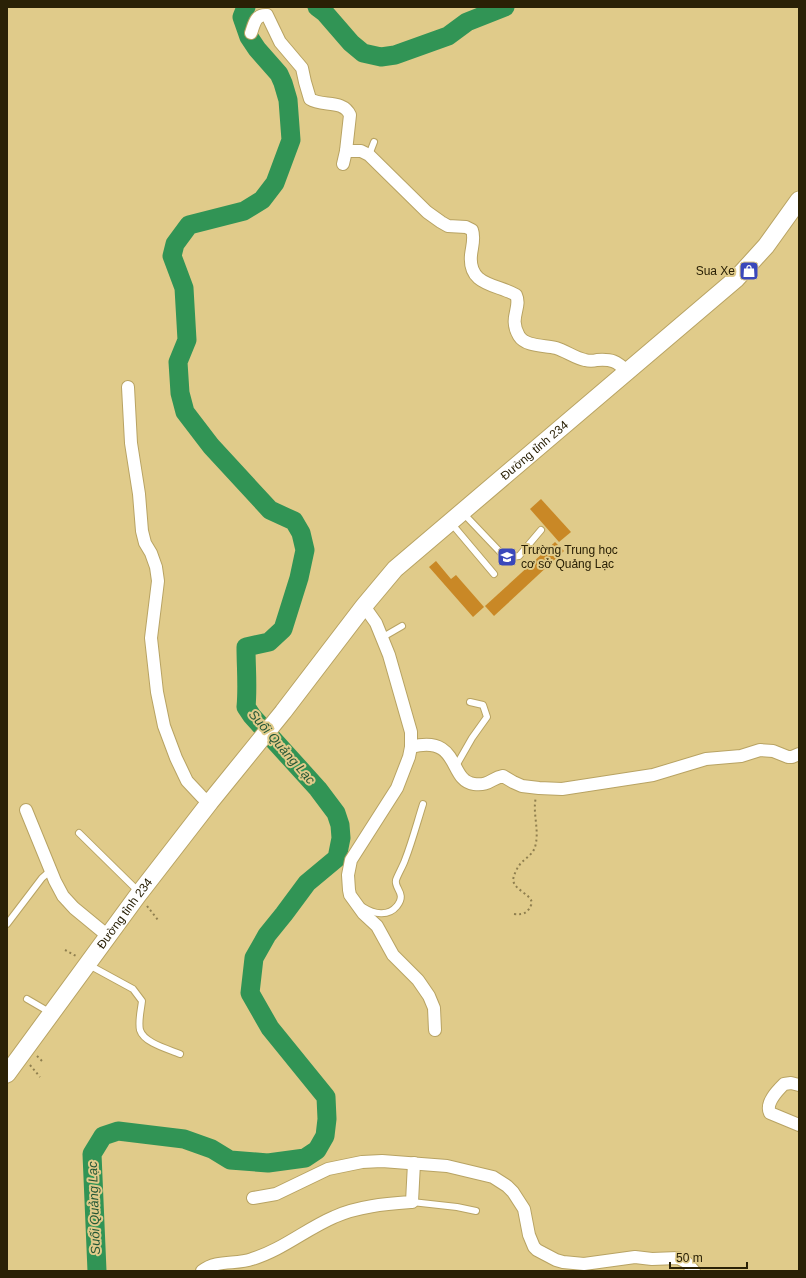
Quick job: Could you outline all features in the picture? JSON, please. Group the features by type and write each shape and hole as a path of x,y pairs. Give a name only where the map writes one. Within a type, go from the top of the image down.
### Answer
{"main road":[{"name":"Đường tỉnh 234","path":"7,1074 139,894 210,802 283,712 364,606 395,569 736,279 766,246 792,223 799,200"}],"street":[{"path":"251,33 256,19 262,15 267,15 280,42 302,68 310,99 335,104 349,112 350,115 346,151 342,164"},
{"path":"346,151 361,151 369,155 436,219 448,226 466,227 472,230 474,238 471,261 473,270 476,276 487,284 516,295 518,298 514,316 514,325 521,339 529,343 557,348 583,360 611,360 618,363 627,371"},
{"path":"128,387 131,443 142,531 145,543 151,553 156,567 158,581 151,638 156,686 164,726 176,758 187,781 210,802"},
{"path":"364,606 376,623 383,637 411,732 411,747 409,757 397,788 351,860 348,883 350,895 363,913 377,926 393,956 418,980 429,996 434,1008 435,1030"},
{"path":"411,747 424,744 441,748 449,755 463,780 469,783 486,784 500,776 503,776 516,784 539,788 562,789 653,775 706,759 741,756 760,750 773,751 788,757 799,754"},
{"path":"26,810 50,870 63,896 74,908 108,936"},
{"path":"799,1085 791,1083 784,1084 774,1096 768,1108 770,1113 773,1115 799,1125"},
{"path":"253,1198 276,1194 328,1169 343,1165 382,1161 447,1166 465,1169 493,1177 501,1181 514,1192 524,1209 534,1247 556,1260 584,1264 635,1257 652,1259 678,1258 686,1262 694,1271"},
{"path":"202,1271 220,1264 252,1260 274,1250 334,1217 349,1212 377,1206 412,1202 414,1163"}],"lane":[{"path":"369,155 374,142"},
{"path":"456,517 506,556 519,556 541,530"},
{"path":"456,517 494,574"},
{"path":"383,637 402,626"},
{"path":"456,766 472,738 487,717 483,705 470,702"},
{"path":"355,902 377,914 389,912 396,907 401,898 396,880 405,859 423,804"},
{"path":"80,833 139,894"},
{"path":"7,924 42,878 50,870"},
{"path":"89,964 133,989 142,1001 140,1030 146,1039 180,1054"},
{"path":"27,999 52,1013"},
{"path":"412,1202 457,1207 476,1211"}],"path":[{"path":"514,914 526,913 532,903 530,898 516,887 513,880 521,863 536,846 537,828 534,808 539,788"},
{"path":"139,894 158,920"}],"building":[{"path":"541,499 571,532 559,542 530,509"},
{"path":"555,542 564,551 494,616 485,606"},
{"path":"436,561 451,579 456,575 484,607 473,617 429,567"}],"waterway":[{"name":"Suối Quảng Lạc","path":"97,1271 92,1154 103,1136 118,1131 184,1139 212,1149 230,1160 268,1163 305,1158 317,1150 325,1136 327,1119 326,1097 270,1028 250,993 254,958 267,935 307,883 337,858 341,838 340,825 336,813 318,789 252,716 246,707 246,647 269,642 283,629 299,578 305,550 301,533 294,521 270,510 211,446 185,412 180,393 178,362 187,340 184,288 172,256 175,244 189,225 244,211 262,200 275,183 291,140 288,100 283,83 279,74 257,49 249,37 242,17 246,7"},
{"name":"Suối Quảng Lạc","path":"317,7 325,13 351,43 363,53 381,57 395,55 448,36 467,22 505,7"}],"place":[{"name":"Sua Xe","path":"749,271"},
{"name":"Trường Trung học cơ sở Quảng Lạc","path":"507,557"}]}
